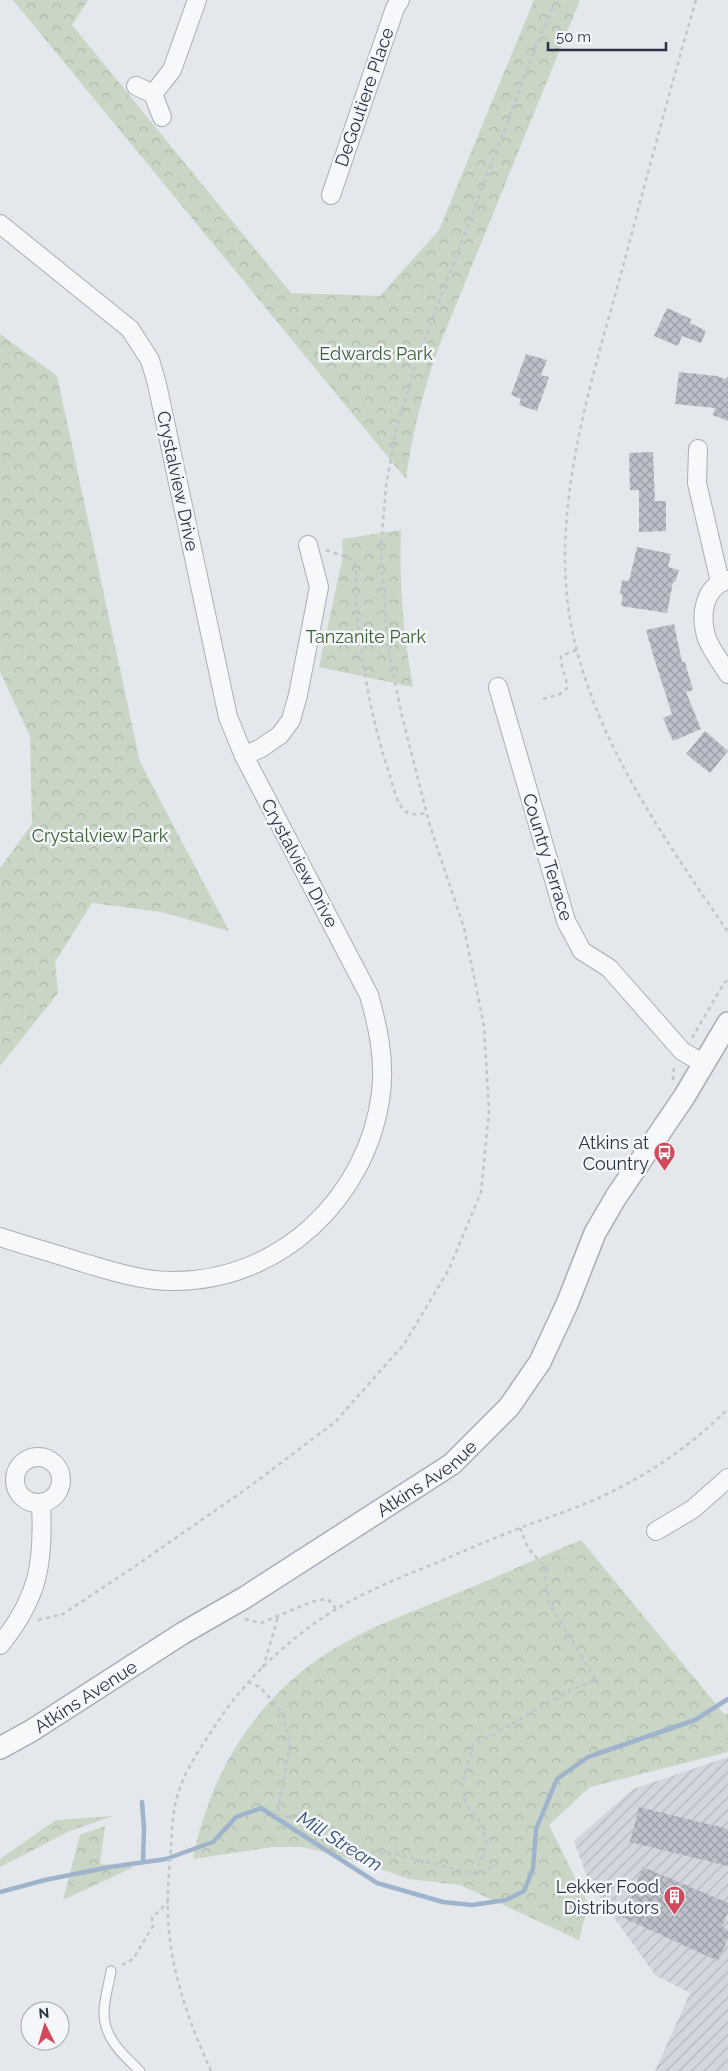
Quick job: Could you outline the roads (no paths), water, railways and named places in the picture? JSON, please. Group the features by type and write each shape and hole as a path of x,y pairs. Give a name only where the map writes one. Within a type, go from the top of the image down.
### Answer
{"street":[{"path":"153,94 172,70 197,0"},
{"name":"DeGoutiere Place","path":"331,195 395,8 400,0"},
{"path":"136,86 153,94 162,117"},
{"name":"Crystalview Drive","path":"0,224 130,329 150,360 160,394 228,717 244,756 369,995 378,1028 382,1063 381,1092 372,1133 360,1164 338,1199 311,1228 288,1246 256,1264 219,1276 172,1281 126,1276 0,1237"},
{"path":"698,449 697,483 724,581 708,593 703,614 706,637 728,674"},
{"path":"244,756 261,748 280,735 291,720 298,695 319,587 308,545"},
{"name":"Country Terrace","path":"498,687 566,921 582,951 609,968 682,1051 704,1064"},
{"name":"Atkins Avenue","path":"0,1748 40,1726 183,1633 244,1598 452,1464 509,1407 540,1362 567,1304 595,1233 704,1064 728,1023"},
{"path":"656,1531 694,1509 728,1478"},
{"path":"0,1645 17,1624 33,1594 41,1553 41,1503"}],"lane":[{"path":"112,1971 104,2012 106,2024 110,2037 119,2050 140,2071"}],"waterway":[{"name":"Mill Stream","path":"0,1892 45,1880 110,1867 166,1859 213,1842 236,1817 261,1808 377,1883 443,1902 472,1905 506,1900 524,1891 533,1869 536,1829 557,1779 588,1757 695,1720 728,1699"},
{"path":"142,1802 144,1828 143,1862"}],"place":[{"name":"Atkins at Country","path":"665,1171"},
{"name":"Lekker Food Distributors","path":"675,1915"}],"park label":[{"name":"Edwards Park","path":"376,353"},
{"name":"Tanzanite Park","path":"366,636"},
{"name":"Crystalview Park","path":"100,835"}]}
